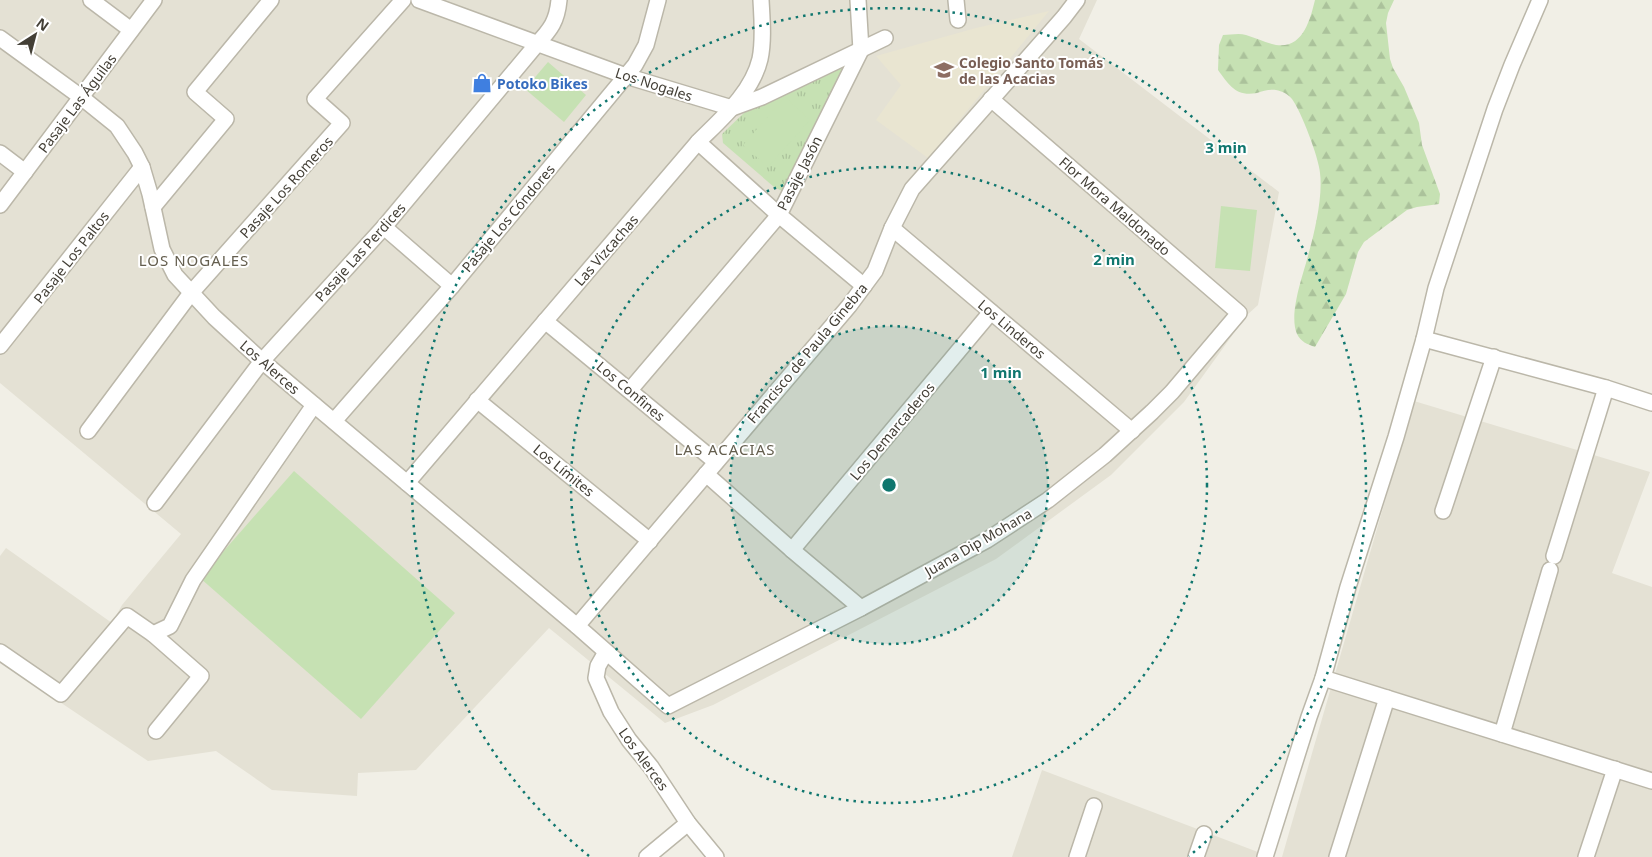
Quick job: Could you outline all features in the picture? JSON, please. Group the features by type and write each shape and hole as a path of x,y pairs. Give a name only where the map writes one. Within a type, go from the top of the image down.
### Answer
{"street":[{"path":"91,0 131,30"},
{"name":"Pasaje Las Águilas","path":"0,205 154,0"},
{"path":"153,207 226,119 194,92 271,0"},
{"name":"Pasaje Los Romeros","path":"88,431 191,293 342,123 315,99 403,0"},
{"name":"Los Nogales","path":"419,0 460,7 537,44 626,76 732,108"},
{"name":"Pasaje Las Perdices","path":"155,503 262,361 384,226 551,29 559,0"},
{"name":"Pasaje Los Cóndores","path":"334,421 452,286 626,76 646,45 658,0"},
{"name":"Las Vizcachas","path":"407,483 698,142 732,108 752,78 760,60 761,0"},
{"name":"Pasaje Jasón","path":"630,390 779,215 861,50 858,0"},
{"path":"956,0 958,20"},
{"name":"Francisco de Paula Ginebra","path":"577,626 849,306 878,264 892,228 912,189 1077,0"},
{"path":"1265,857 1309,717 1324,678 1348,587 1396,437 1424,339 1436,288 1489,126 1512,65 1540,0"},
{"name":"Los Alerces","path":"0,38 81,96 117,126 135,152 142,167 162,249 168,263 182,284 262,361 577,626 668,706"},
{"path":"732,108 762,97 885,38"},
{"name":"Flor Mora Maldonado","path":"991,99 1239,312"},
{"path":"698,142 779,215 864,286"},
{"path":"0,153 25,172"},
{"name":"Pasaje Los Paltos","path":"0,346 142,167"},
{"path":"384,226 452,286"},
{"name":"Los Linderos","path":"892,228 1132,431"},
{"name":"Los Demarcaderos","path":"792,550 991,312"},
{"name":"Juana Dip Mohana","path":"668,706 861,608 987,540 1018,521 1077,478 1132,431 1172,392 1239,312"},
{"name":"Los Confines","path":"545,321 716,462"},
{"path":"1424,339 1606,388 1652,403"},
{"path":"1443,511 1494,357"},
{"path":"1502,734 1606,388"},
{"name":"Los Límites","path":"477,400 650,541"},
{"path":"153,634 170,626 194,580 314,405"},
{"path":"706,474 861,608"},
{"path":"0,652 61,694 127,616 153,634 201,676 156,731"},
{"name":"Los Alerces","path":"606,652 596,672 604,698 624,733 651,767 688,823 716,857"},
{"path":"1324,678 1652,781"},
{"path":"1337,857 1387,698"},
{"path":"1586,857 1615,769"},
{"path":"1076,857 1094,806"},
{"path":"647,857 688,823"},
{"path":"1196,857 1204,834"}],"shaded area":[{"path":"0,0 1097,0 1079,39 1279,192 1258,305 1247,315 1184,402 1111,475 996,559 713,705 665,723 549,628 416,770 358,773 357,796 272,790 216,751 148,761 0,662 0,556 6,548 112,623 122,605 181,534 0,383"},
{"name":"Colegio Santo Tomás de las Acacias","path":"1049,11 928,158 876,120 901,85 876,56 976,28"},
{"path":"1414,401 1650,472 1612,573 1652,587 1652,857 1282,857"},
{"path":"1042,770 1271,857 1012,857"}],"green space":[{"path":"1315,0 1394,0 1386,23 1390,59 1419,123 1422,145 1440,194 1439,204 1407,210 1364,242 1358,252 1346,294 1315,347 1300,339 1297,334 1294,315 1318,213 1321,182 1319,166 1313,146 1305,124 1289,96 1278,90 1266,90 1250,94 1238,91 1230,85 1218,70 1219,45 1223,35 1243,34 1276,45 1285,45 1293,42 1304,32"},
{"path":"548,62 586,95 564,122 525,89"},
{"path":"847,64 784,192 774,187 723,143 722,134 746,111"},
{"path":"785,97 810,120 768,167 743,145"},
{"path":"1221,206 1257,210 1250,271 1215,268"},
{"path":"294,471 455,613 361,719 200,578"}],"place":[{"name":"Colegio Santo Tomás de las Acacias","path":"944,70"},
{"name":"Potoko Bikes","path":"482,83"}],"district":[{"name":"LOS NOGALES","path":"194,260"},
{"name":"LAS ACACIAS","path":"725,449"}]}
